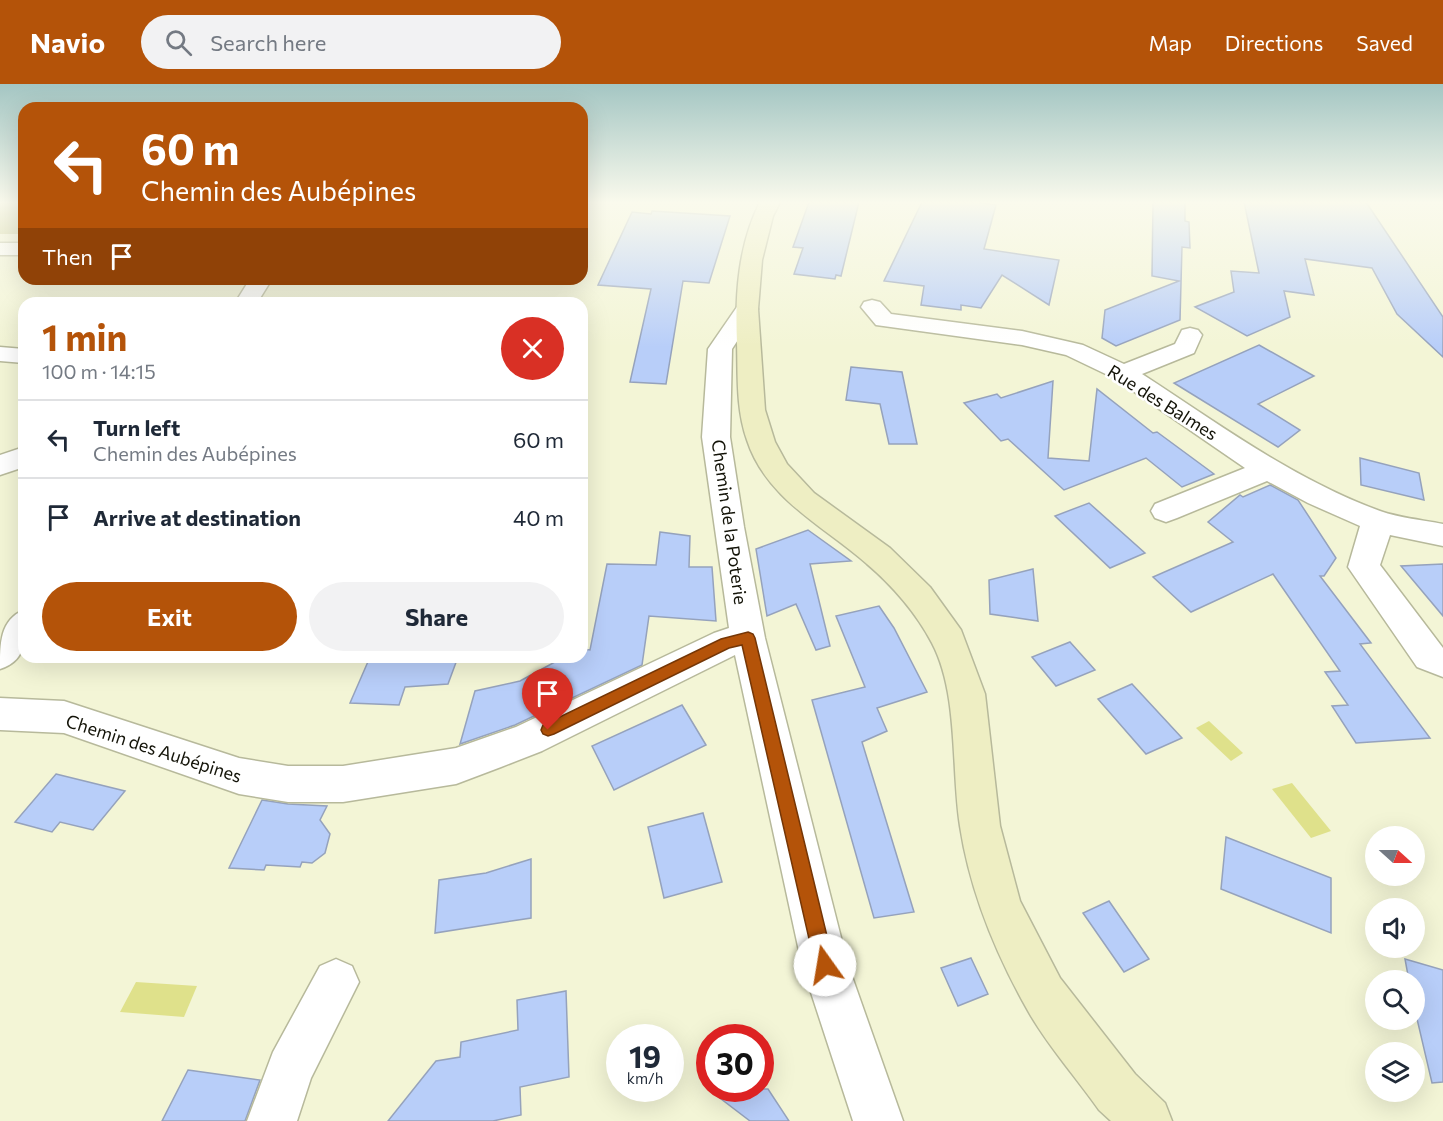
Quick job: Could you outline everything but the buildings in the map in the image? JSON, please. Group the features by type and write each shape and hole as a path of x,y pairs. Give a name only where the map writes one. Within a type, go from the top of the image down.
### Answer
{"main road":[{"path":"754,250 747,309 752,410 761,442 776,470 804,500 879,556 918,596 949,640 967,693 980,826 1000,907 1044,994 1117,1092 1147,1121"}],"street":[{"name":"Rue des Balmes","path":"872,307 884,320 1022,338 1074,350 1123,373 1268,470 1318,496 1376,521 1443,535"},
{"name":"Chemin de la Poterie","path":"747,309 720,349 716,437 748,638 825,965 878,1121"},
{"path":"1123,373 1185,348 1190,335"},
{"path":"0,354 18,356"},
{"path":"1166,511 1268,470"},
{"path":"1376,521 1375,534 1364,567 1429,657 1443,663"},
{"path":"0,655 18,631"},
{"name":"Chemin des Aubépines","path":"0,714 64,717 239,776 288,784 343,784 456,766 529,739 726,643 748,638"},
{"path":"272,1121 290,1069 336,982"}],"shaded area":[{"path":"1209,721 1243,753 1231,761 1196,728"},
{"path":"1292,783 1331,831 1311,838 1272,789"},
{"path":"136,982 197,986 184,1017 120,1012"}],"route":[{"path":"548,730 726,643 748,638 825,965"}]}
